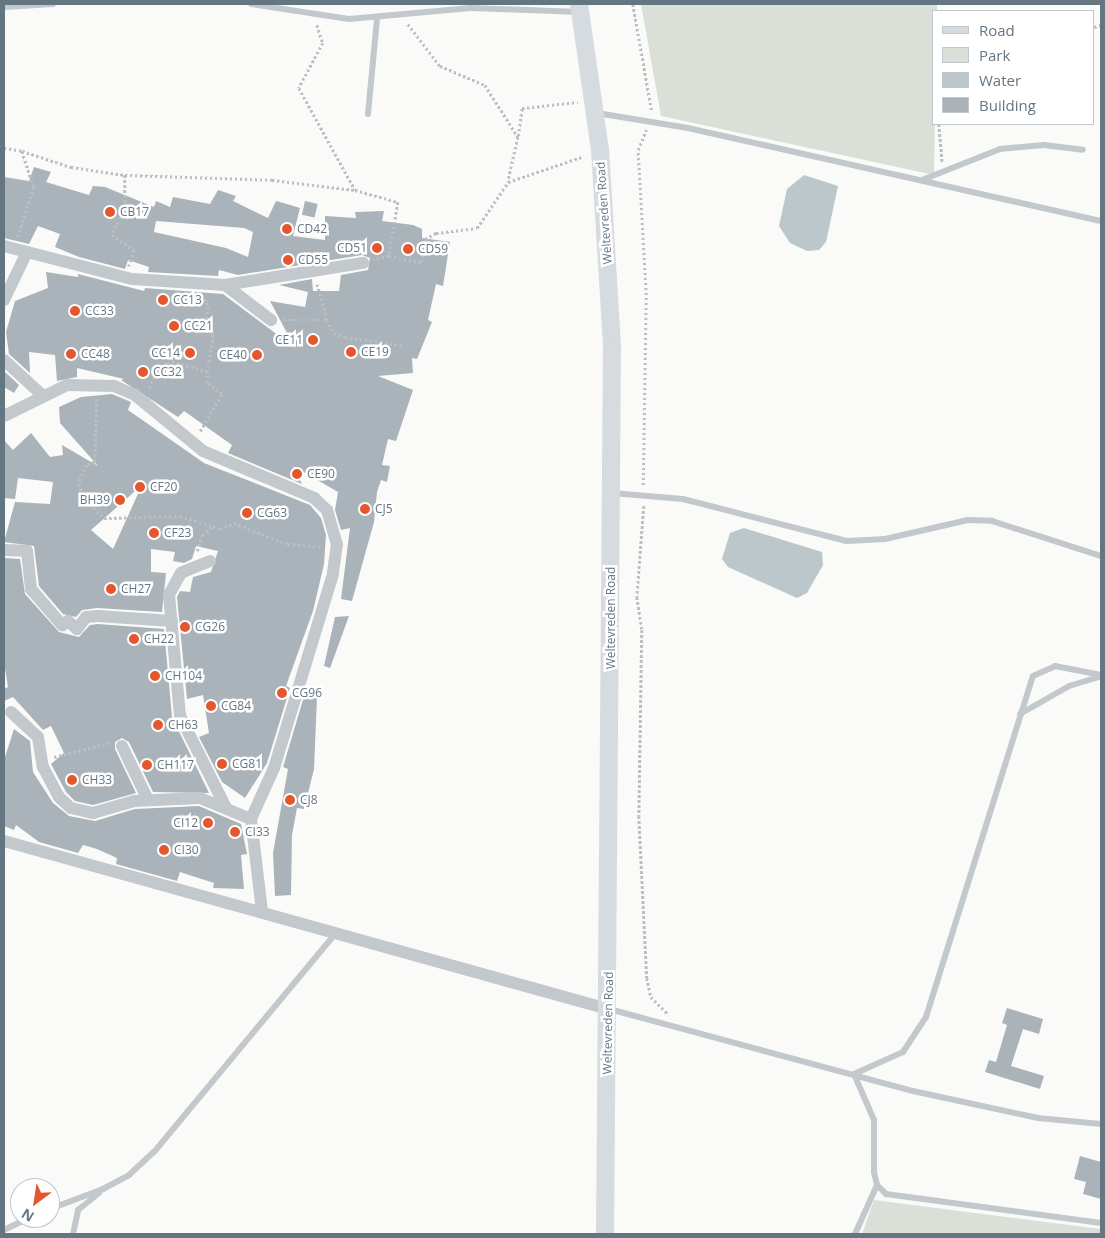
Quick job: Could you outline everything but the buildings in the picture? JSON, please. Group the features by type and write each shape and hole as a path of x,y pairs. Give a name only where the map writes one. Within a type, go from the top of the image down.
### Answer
{"street":[{"name":"Weltevreden Road","path":"580,8 600,149 612,346 605,1234"},
{"path":"9,247 126,278 196,281 225,285 257,283 310,269 363,263"},
{"path":"4,300 27,252"},
{"path":"225,285 271,320"},
{"path":"4,360 41,394"},
{"path":"4,416 41,394 82,384 114,386 143,401 191,442 314,498 326,510 337,544 313,645 274,768 251,819 262,911"},
{"path":"4,550 27,551 31,589 62,625 68,621 77,629 86,617 98,616 172,621"},
{"path":"210,561 196,563 181,573 171,588 172,621 180,716 225,806"},
{"path":"11,712 38,737 41,759 59,797 71,808 93,813 148,800 200,798 225,806 251,819"},
{"path":"122,746 148,800"},
{"path":"4,841 262,911 608,1009"}],"lane":[{"path":"4,7 53,4"},
{"path":"251,4 314,16 377,19 471,8 580,8"},
{"path":"368,114 377,19"},
{"path":"596,113 654,121 1101,221"},
{"path":"922,180 943,170 1000,149 1044,145 1083,150"},
{"path":"612,493 643,494 683,499 847,541 885,539 968,520 992,521 1101,556"},
{"path":"854,1074 903,1052 926,1017 1020,714 1024,693 1039,671 1066,666 1101,675"},
{"path":"1020,714 1069,686 1101,675"},
{"path":"60,1205 103,1189 129,1175 154,1152 337,932"},
{"path":"608,1009 854,1074 1038,1118 1101,1124"},
{"path":"854,1074 874,1120 877,1185 855,1234"},
{"path":"877,1185 886,1194 907,1200 1101,1223"},
{"path":"73,1234 78,1210 103,1189"}],"path":[{"path":"633,4 654,121 638,150 646,294 643,494 637,597 642,630 639,816 647,978 651,997 677,1028"},
{"path":"314,16 323,43 299,88 355,190"},
{"path":"403,17 440,66 485,85 518,137"},
{"path":"363,263 389,256 421,262 425,239 478,228 508,182 522,108 577,101 596,113"},
{"path":"939,125 943,170"},
{"path":"4,148 22,151 71,167 125,175 272,180 355,190 398,202 389,256"},
{"path":"508,182 600,149"},
{"path":"9,247 34,187 22,151"},
{"path":"125,175 125,208 112,235 134,250 126,278"},
{"path":"310,269 327,320 334,333 344,337 401,345"},
{"path":"191,442 222,394 207,383 206,372 213,334 205,329 208,304 202,301 196,281"},
{"path":"271,320 327,320"},
{"path":"143,401 158,368 172,362 206,372"},
{"path":"82,384 98,392 95,462 87,465 78,484 90,504 104,518 180,516 220,529 240,523 298,546 337,544"},
{"path":"196,563 202,535 213,526"},
{"path":"41,759 105,742 122,746"}],"green space":[{"path":"641,4 937,4 937,10 932,10 934,175 661,116"},
{"path":"874,1200 1101,1229 1101,1234 862,1234"}],"water":[{"path":"804,175 838,186 826,242 819,250 807,251 790,243 779,226 787,189"},
{"path":"744,528 822,552 823,565 807,593 797,598 728,567 722,559 730,533"}],"place":[{"name":"CB17","path":"110,212"},
{"name":"CD42","path":"287,229"},
{"name":"CD51","path":"377,248"},
{"name":"CD59","path":"408,249"},
{"name":"CD55","path":"288,260"},
{"name":"CC13","path":"163,300"},
{"name":"CC33","path":"75,311"},
{"name":"CC21","path":"174,326"},
{"name":"CE11","path":"313,340"},
{"name":"CE19","path":"351,352"},
{"name":"CC14","path":"190,353"},
{"name":"CC48","path":"71,354"},
{"name":"CE40","path":"257,355"},
{"name":"CC32","path":"143,372"},
{"name":"CE90","path":"297,474"},
{"name":"CF20","path":"140,487"},
{"name":"BH39","path":"120,500"},
{"name":"CJ5","path":"365,509"},
{"name":"CG63","path":"247,513"},
{"name":"CF23","path":"154,533"},
{"name":"CH27","path":"111,589"},
{"name":"CG26","path":"185,627"},
{"name":"CH22","path":"134,639"},
{"name":"CH104","path":"155,676"},
{"name":"CG96","path":"282,693"},
{"name":"CG84","path":"211,706"},
{"name":"CH63","path":"158,725"},
{"name":"CG81","path":"222,764"},
{"name":"CH117","path":"147,765"},
{"name":"CH33","path":"72,780"},
{"name":"CJ8","path":"290,800"},
{"name":"CI12","path":"208,823"},
{"name":"CI33","path":"235,832"},
{"name":"CI30","path":"164,850"}]}
